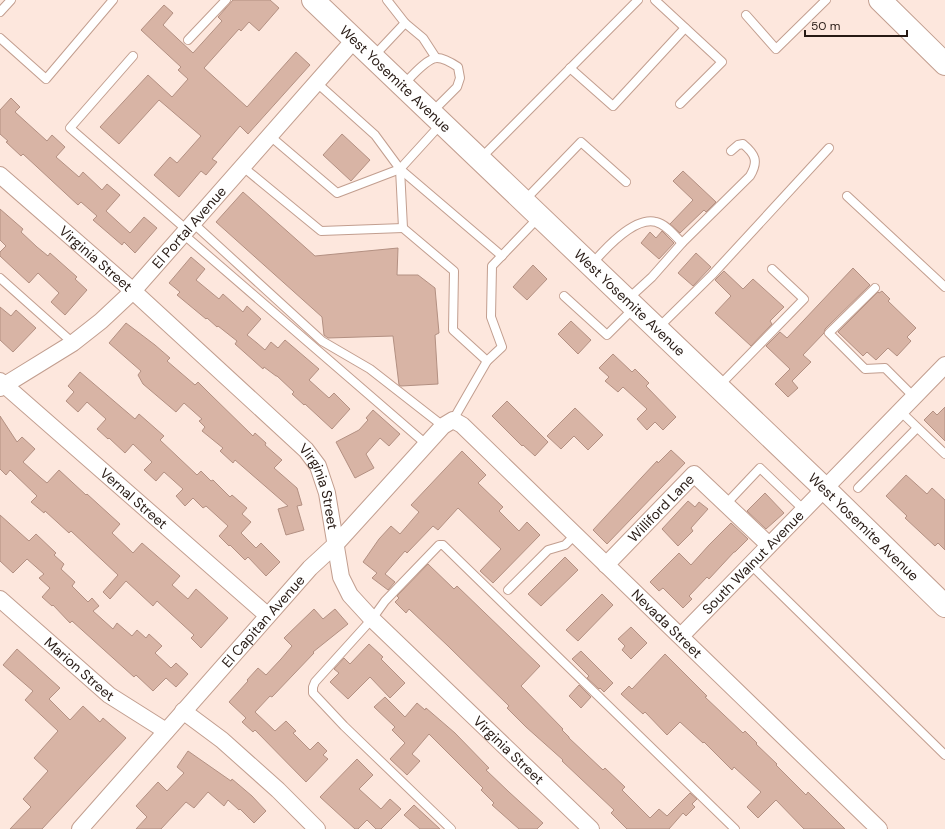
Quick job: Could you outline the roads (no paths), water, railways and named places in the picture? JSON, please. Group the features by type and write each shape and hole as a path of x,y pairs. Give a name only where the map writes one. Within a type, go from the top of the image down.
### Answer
{"main road":[{"name":"West Yosemite Avenue","path":"313,0 824,488 945,606"},
{"path":"880,0 945,64"}],"street":[{"name":"El Portal Avenue","path":"2,385 73,343 101,321 133,291 354,40"},
{"name":"Virginia Street","path":"0,175 133,291 306,450 318,466 327,493 341,577 350,595 372,619 592,829"},
{"name":"South Walnut Avenue","path":"681,636 803,509 945,365"},
{"name":"Vernal Street","path":"2,385 267,615"},
{"name":"El Capitan Avenue","path":"80,829 267,615 310,568 336,544 426,444 448,423"},
{"name":"Nevada Street","path":"448,423 462,425 879,829"},
{"name":"Williford Lane","path":"606,565 694,474 769,545"},
{"name":"Marion Street","path":"0,599 108,695 166,731"},
{"path":"183,711 222,740 278,790 317,829"}],"lane":[{"path":"0,12 11,0"},
{"path":"0,38 46,79 113,0"},
{"path":"188,40 226,0"},
{"path":"387,0 405,23 424,38 436,58"},
{"path":"480,159 638,0"},
{"path":"655,0 722,62 680,104"},
{"path":"746,15 776,49 826,0"},
{"path":"373,58 405,23"},
{"path":"570,68 613,106 685,28"},
{"path":"133,56 70,128 322,341 370,369 448,423 487,362 502,347 491,317 492,266 540,216"},
{"path":"270,136 338,193 400,169 437,118 457,87 460,78 458,67 448,61 436,58 427,62 402,86"},
{"path":"317,83 375,135 400,169 502,256"},
{"path":"524,201 580,142 626,182"},
{"path":"564,296 607,335 652,277 682,243 750,176 753,171 755,157 751,151 743,144 738,145 731,152"},
{"path":"658,329 712,275 829,148"},
{"path":"243,167 321,232 403,228 454,271 453,330 487,362"},
{"path":"400,169 403,228"},
{"path":"848,196 945,287"},
{"path":"591,265 606,247 627,230 645,222 655,221 662,224 682,243"},
{"path":"188,229 426,444"},
{"path":"718,387 804,299 772,269"},
{"path":"0,278 73,343"},
{"path":"875,288 829,333 865,369 885,368 914,397"},
{"path":"900,411 945,454"},
{"path":"858,488 917,428"},
{"path":"726,504 760,468 803,509"},
{"path":"508,590 548,550 566,545 575,535"},
{"path":"451,829 344,726 313,693 315,682 372,619 385,601 439,545 443,545 735,829"},
{"path":"750,564 945,755"}]}
